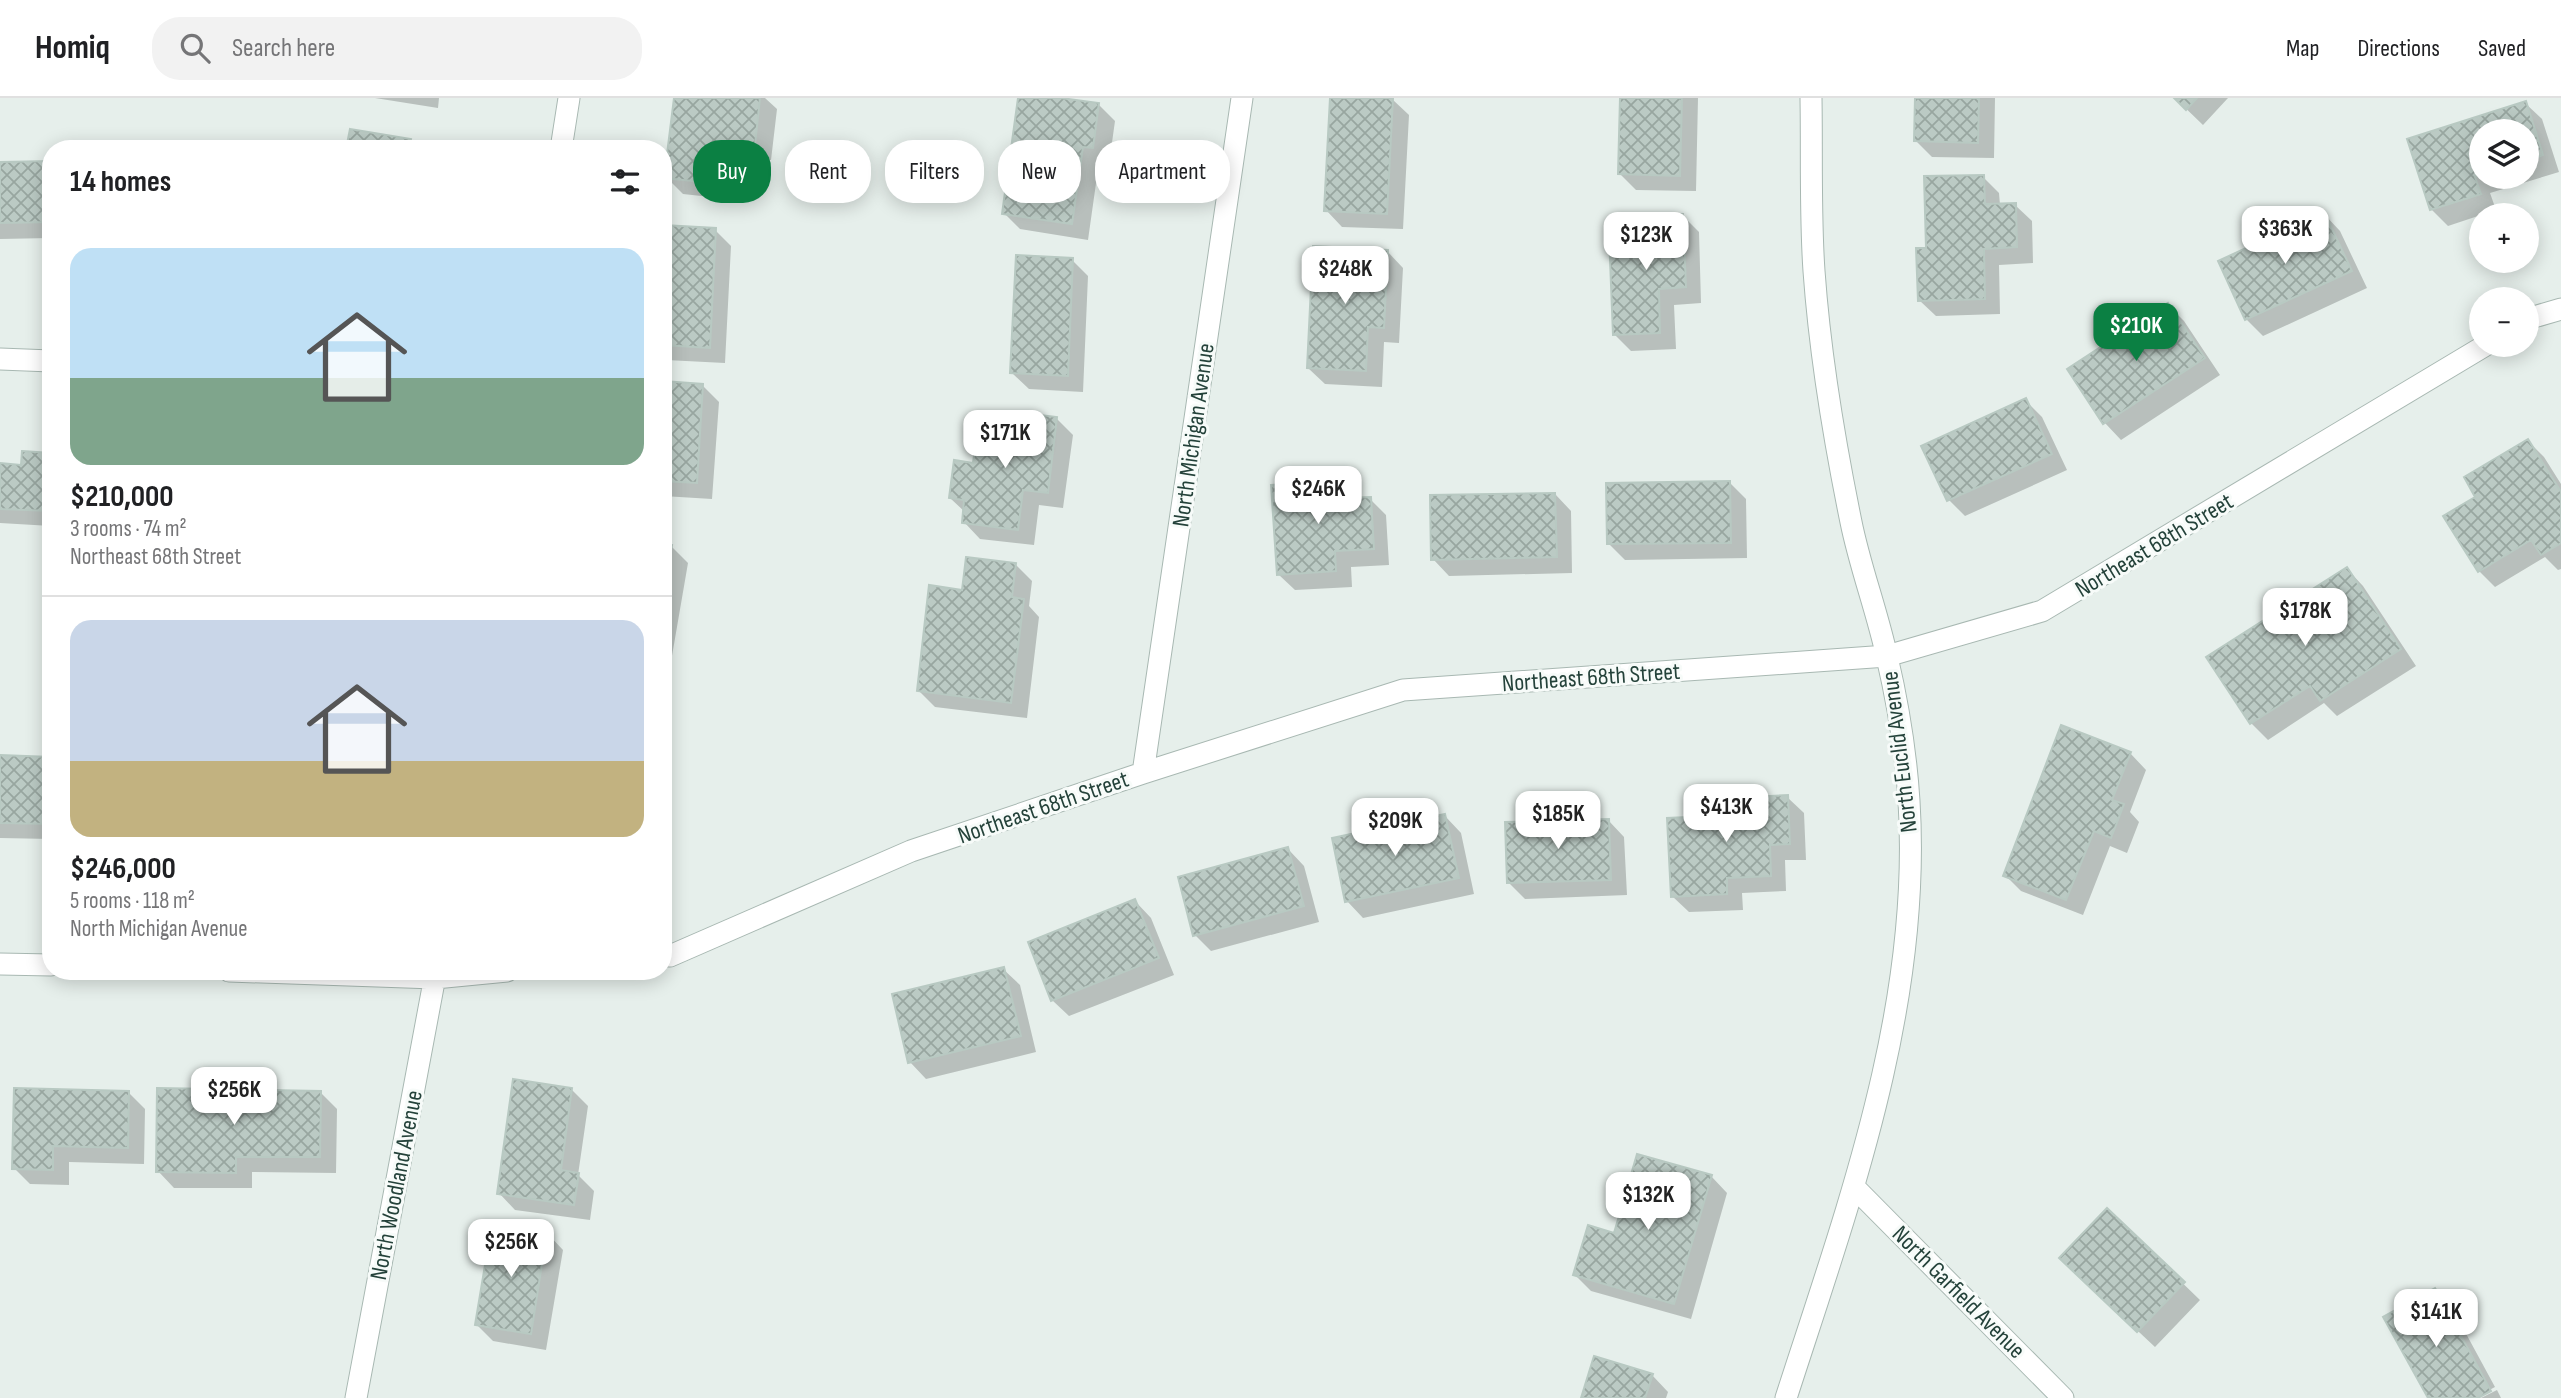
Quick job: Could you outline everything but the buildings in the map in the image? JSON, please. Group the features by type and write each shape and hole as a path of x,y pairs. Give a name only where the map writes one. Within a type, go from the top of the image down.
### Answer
{"street":[{"path":"562,140 569,98"},
{"name":"North Michigan Avenue","path":"1143,773 1242,98"},
{"name":"North Euclid Avenue","path":"1786,1398 1854,1188 1884,1064 1902,973 1910,887 1909,802 1899,716 1887,656 1852,525 1830,412 1814,271 1811,98"},
{"path":"2539,315 2561,309"},
{"name":"Northeast 68th Street","path":"672,955 911,851 1403,690 1887,656 2042,611 2469,355"},
{"path":"0,359 42,361"},
{"path":"0,964 42,965"},
{"name":"North Woodland Avenue","path":"356,1398 434,980"},
{"name":"North Garfield Avenue","path":"1854,1188 2063,1398"}]}
